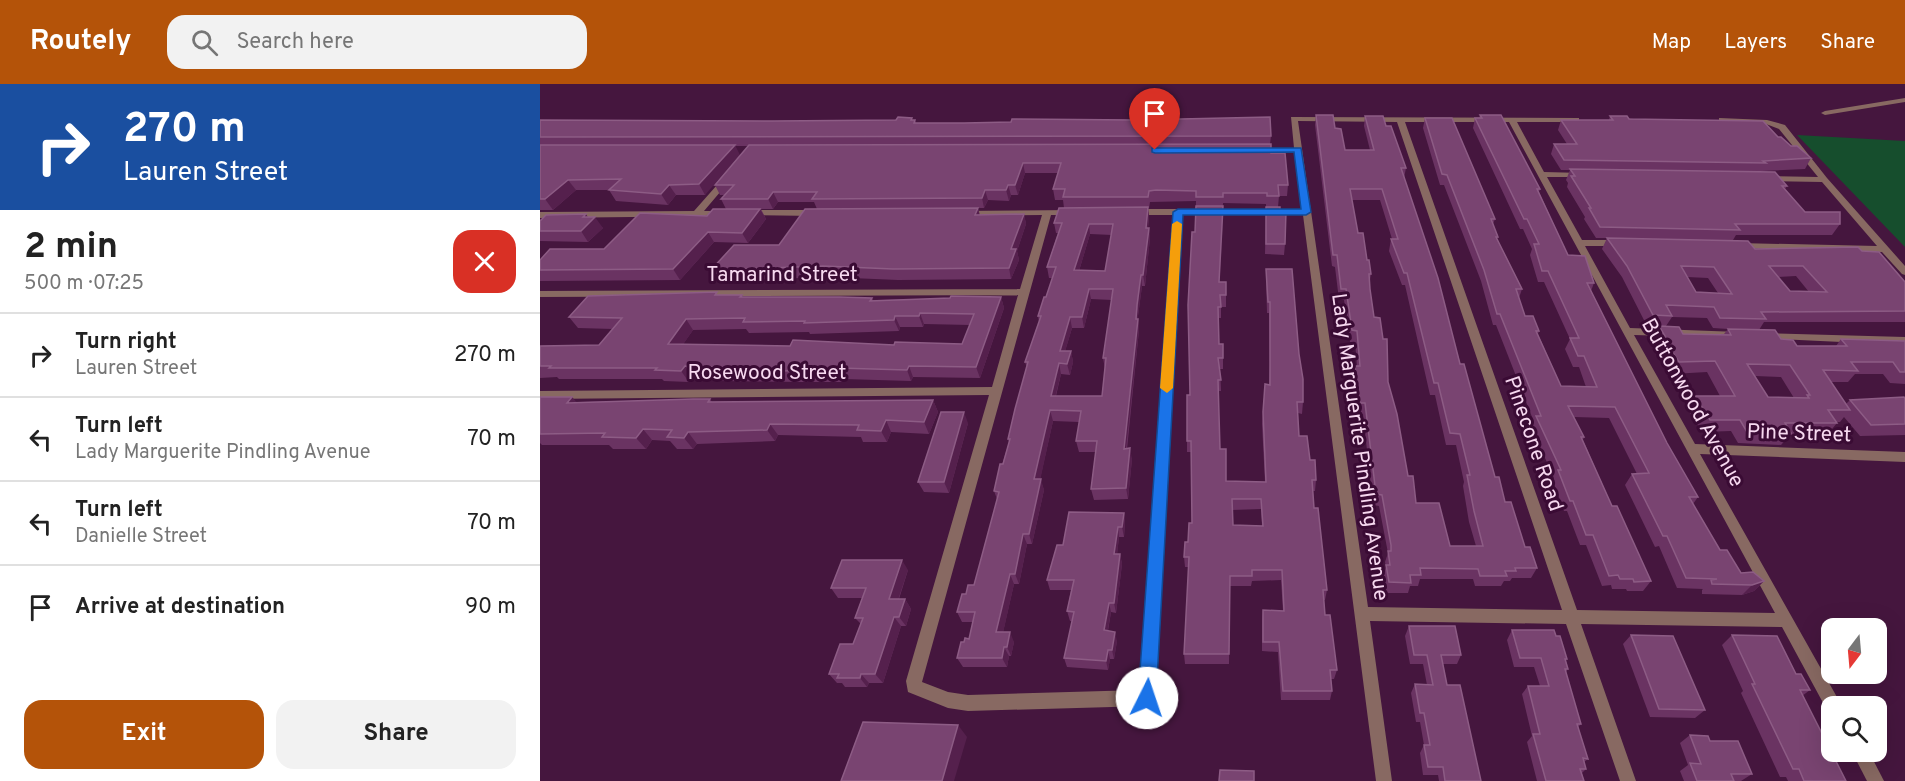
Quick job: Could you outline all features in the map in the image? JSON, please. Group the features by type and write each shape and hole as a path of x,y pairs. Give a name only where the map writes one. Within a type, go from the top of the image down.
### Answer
{"street":[{"path":"1825,113 1905,100"},
{"name":"Lady Marguerite Pindling Avenue","path":"1384,781 1294,119 1401,121"},
{"name":"Buttonwood Avenue","path":"1512,120 1828,696"},
{"path":"1401,121 1584,120"},
{"path":"1715,120 1767,122 1782,127 1824,180 1905,272"},
{"name":"Pinecone Road","path":"1401,121 1628,781"},
{"path":"1251,150 1298,150"},
{"path":"697,213 736,169"},
{"path":"1542,174 1589,175"},
{"path":"1754,178 1824,180"},
{"path":"1047,212 995,391 914,687 948,700 968,703 1147,698 1178,212"},
{"path":"954,213 1083,212"},
{"path":"1118,212 1306,212"},
{"path":"540,215 825,213"},
{"path":"1579,243 1637,244"},
{"path":"1731,246 1883,249"},
{"name":"Tamarind Street","path":"540,294 1024,292"},
{"path":"1626,331 1905,341"},
{"name":"Rosewood Street","path":"540,394 995,391"},
{"name":"Pine Street","path":"1691,449 1905,457"},
{"path":"1362,614 1786,620"},
{"path":"1866,762 1876,781"}],"green space":[{"path":"1797,135 1905,141 1905,247"}],"building":[{"path":"1316,115 1333,115 1335,128 1341,129 1345,150 1374,150 1365,116 1383,116 1386,126 1391,126 1406,168 1401,168 1438,278 1460,364 1464,364 1495,477 1499,477 1505,502 1511,502 1525,547 1530,547 1537,568 1515,568 1516,571 1505,571 1507,576 1480,576 1478,569 1420,568 1421,575 1410,575 1411,583 1389,582 1386,565 1390,565 1388,551 1391,551 1391,545 1382,495 1376,494 1365,403 1360,403 1357,387 1355,366 1360,366 1357,331 1352,330 1346,289 1341,289 1337,255 1333,255","holes":["1350,189 1382,189 1398,239 1391,239 1404,273 1407,273 1434,383 1438,383 1450,433 1460,434 1483,546 1450,546 1439,503 1416,503 1413,476 1408,476 1397,414 1388,382 1387,339 1383,339 1380,318 1374,317 1369,260 1367,260 1363,233 1358,233"]},
{"path":"1480,115 1501,115 1540,189 1537,189 1568,255 1585,256 1594,283 1587,283 1667,443 1698,497 1689,497 1720,550 1727,550 1741,573 1753,572 1764,581 1752,585 1712,584 1711,580 1717,579 1686,578 1667,536 1663,536 1632,474 1649,473 1615,407 1568,406 1584,437 1581,437 1612,506 1617,506 1651,581 1634,582 1633,579 1620,579 1618,575 1609,576 1593,535 1586,535 1573,501 1570,501 1558,470 1561,470 1536,416 1541,416 1500,314 1497,314 1484,270 1447,175 1442,174 1425,118 1452,118 1495,219 1491,219 1498,237 1496,237 1522,289 1516,289 1525,316 1533,316 1539,331 1536,331 1561,386 1597,387 1584,356 1578,356 1570,338 1579,338 1548,271 1542,271 1534,244 1539,244 1527,219 1524,219 1475,118 1482,118"},
{"path":"1610,116 1627,116 1629,119 1763,121 1778,137 1791,146 1797,146 1811,158 1763,161 1766,163 1564,160 1554,144 1577,144 1561,120 1613,120"},
{"path":"898,117 912,118 911,120 915,120 914,123 964,123 1011,122 1012,119 1135,120 1270,117 1271,136 540,137 540,120 896,120"},
{"path":"1271,144 1271,153 1285,153 1288,185 1278,185 1279,196 1267,196 1267,193 1223,193 1223,197 1196,197 1196,191 1156,190 1149,191 1148,197 1063,197 1065,189 1053,189 1061,163 1023,163 1015,185 1008,185 1006,190 985,190 982,198 812,199 817,192 773,192 768,199 721,199 734,185 715,185 749,145"},
{"path":"540,145 735,145 699,184 669,185 661,194 609,190 621,179 568,180 545,199 540,199"},
{"path":"1570,169 1775,172 1787,186 1782,186 1805,212 1840,212 1840,224 1735,224 1740,230 1600,227 1571,176 1575,176"},
{"path":"1196,206 1223,206 1219,282 1226,282 1226,295 1220,295 1221,307 1218,307 1219,344 1223,344 1223,358 1218,358 1221,380 1218,380 1220,449 1226,449 1226,481 1266,482 1263,412 1265,384 1270,385 1270,302 1268,302 1266,269 1292,269 1303,379 1303,402 1297,402 1299,436 1307,436 1310,460 1315,460 1316,480 1312,480 1314,508 1318,508 1327,590 1323,590 1325,615 1330,615 1337,670 1330,670 1332,691 1283,691 1279,642 1263,642 1263,610 1284,611 1282,570 1252,570 1252,576 1230,576 1229,654 1184,654 1189,557 1184,557 1189,523 1192,523 1191,441 1187,441 1187,395 1190,395 1188,305 1192,232 1195,232","holes":["1232,499 1261,499 1263,526 1233,525"]},
{"path":"1148,207 1146,228 1149,228 1137,305 1136,319 1138,319 1124,449 1130,448 1126,488 1091,489 1097,441 1076,441 1081,411 1050,410 1034,479 1041,479 1029,534 1023,534 1015,574 1010,574 996,632 1010,632 1007,647 1004,647 1002,658 957,658 961,642 964,642 965,638 969,639 975,612 957,612 962,594 966,594 968,585 974,585 999,492 994,491 1000,464 1003,464 1010,439 1008,439 1028,362 1025,362 1041,316 1038,316 1044,297 1046,297 1056,267 1047,267 1062,223 1054,223 1059,208","holes":["1089,224 1113,224 1105,271 1074,270","1089,289 1113,289 1103,358 1106,358 1102,396 1051,396 1059,363 1067,364 1071,351 1060,351 1070,317 1082,317"]},
{"path":"1266,207 1280,207 1280,210 1286,211 1285,244 1266,244"},
{"path":"978,208 975,215 1024,214 1011,249 1016,249 1009,268 893,269 823,266 711,270 734,245 779,245 805,209"},
{"path":"713,209 760,209 742,233 708,232 673,269 540,270 540,260 550,249 604,249 640,213 707,216"},
{"path":"586,214 583,217 595,217 581,231 540,231 540,221 546,215"},
{"path":"1607,238 1748,241 1755,249 1858,247 1862,251 1879,252 1905,282 1905,311 1761,312 1766,319 1720,318 1714,307 1666,305 1672,316 1653,315 1627,266","holes":["1681,266 1714,267 1732,294 1696,292","1769,266 1803,266 1827,292 1790,291"]},
{"path":"717,292 715,295 742,295 740,297 872,298 870,301 950,298 951,296 1001,297 976,367 909,366 907,370 838,368 836,371 798,371 715,370 717,367 685,366 681,371 655,370 657,368 549,368 551,366 540,366 540,346 599,345 622,318 569,317 588,296","holes":["920,313 974,314 962,344 895,342 894,345 793,340 790,346 668,344 686,319 745,318 743,322 805,321 804,323 894,320 895,316 919,316"]},
{"path":"1659,326 1679,327 1683,334 1731,335 1728,329 1775,330 1781,339 1793,340 1797,346 1847,346 1841,339 1905,341 1905,372 1900,372 1893,362 1851,362 1858,371 1823,370 1850,410 1828,410 1837,423 1785,423 1791,433 1747,432 1740,420 1710,420 1695,396 1735,396 1715,361 1679,362 1662,336 1665,336","holes":["1747,364 1790,365 1810,395 1807,395 1809,398 1768,397"]},
{"path":"540,397 572,397 567,403 693,399 710,399 708,402 933,400 924,422 886,420 881,431 857,430 859,425 770,424 767,430 688,432 684,438 667,437 672,430 643,429 636,438 602,437 605,433 540,434"},
{"path":"1904,397 1905,424 1871,425 1850,400"},
{"path":"941,412 964,412 944,482 918,482"},
{"path":"1069,512 1124,513 1122,527 1118,527 1114,554 1120,554 1114,603 1109,603 1104,630 1115,632 1112,650 1108,650 1106,661 1064,658 1074,612 1067,611 1074,580 1047,580 1057,545 1063,545"},
{"path":"842,560 902,560 889,599 905,599 899,617 894,617 875,674 861,674 860,678 837,678 839,674 829,674 840,644 853,644 863,618 855,618 866,588 831,588"},
{"path":"1409,626 1455,626 1461,655 1441,655 1447,685 1460,685 1481,781 1445,781 1443,767 1428,767 1424,745 1430,745 1424,713 1420,713 1415,684 1433,685 1427,655 1414,655"},
{"path":"1512,630 1554,630 1556,636 1560,636 1567,659 1565,659 1568,669 1565,669 1581,724 1577,724 1588,759 1583,758 1586,769 1580,769 1584,781 1546,781 1533,734 1540,734 1528,686 1549,686 1541,658 1520,658"},
{"path":"1631,635 1673,636 1705,710 1659,709"},
{"path":"1732,635 1777,636 1796,674 1801,674 1810,690 1800,690 1821,732 1821,762 1836,762 1846,781 1804,781 1799,769 1793,769 1752,684 1755,684"},
{"path":"863,722 958,725 942,781 841,781"},
{"path":"1690,735 1708,736 1710,741 1738,741 1752,774 1731,774 1734,781 1697,781 1690,763 1701,764"},
{"path":"1220,770 1254,771 1254,781 1219,781"}],"slow traffic":[{"path":"1167,388 1177,224"}],"route":[{"path":"1147,698 1178,212 1306,212 1298,150 1155,150"}]}
